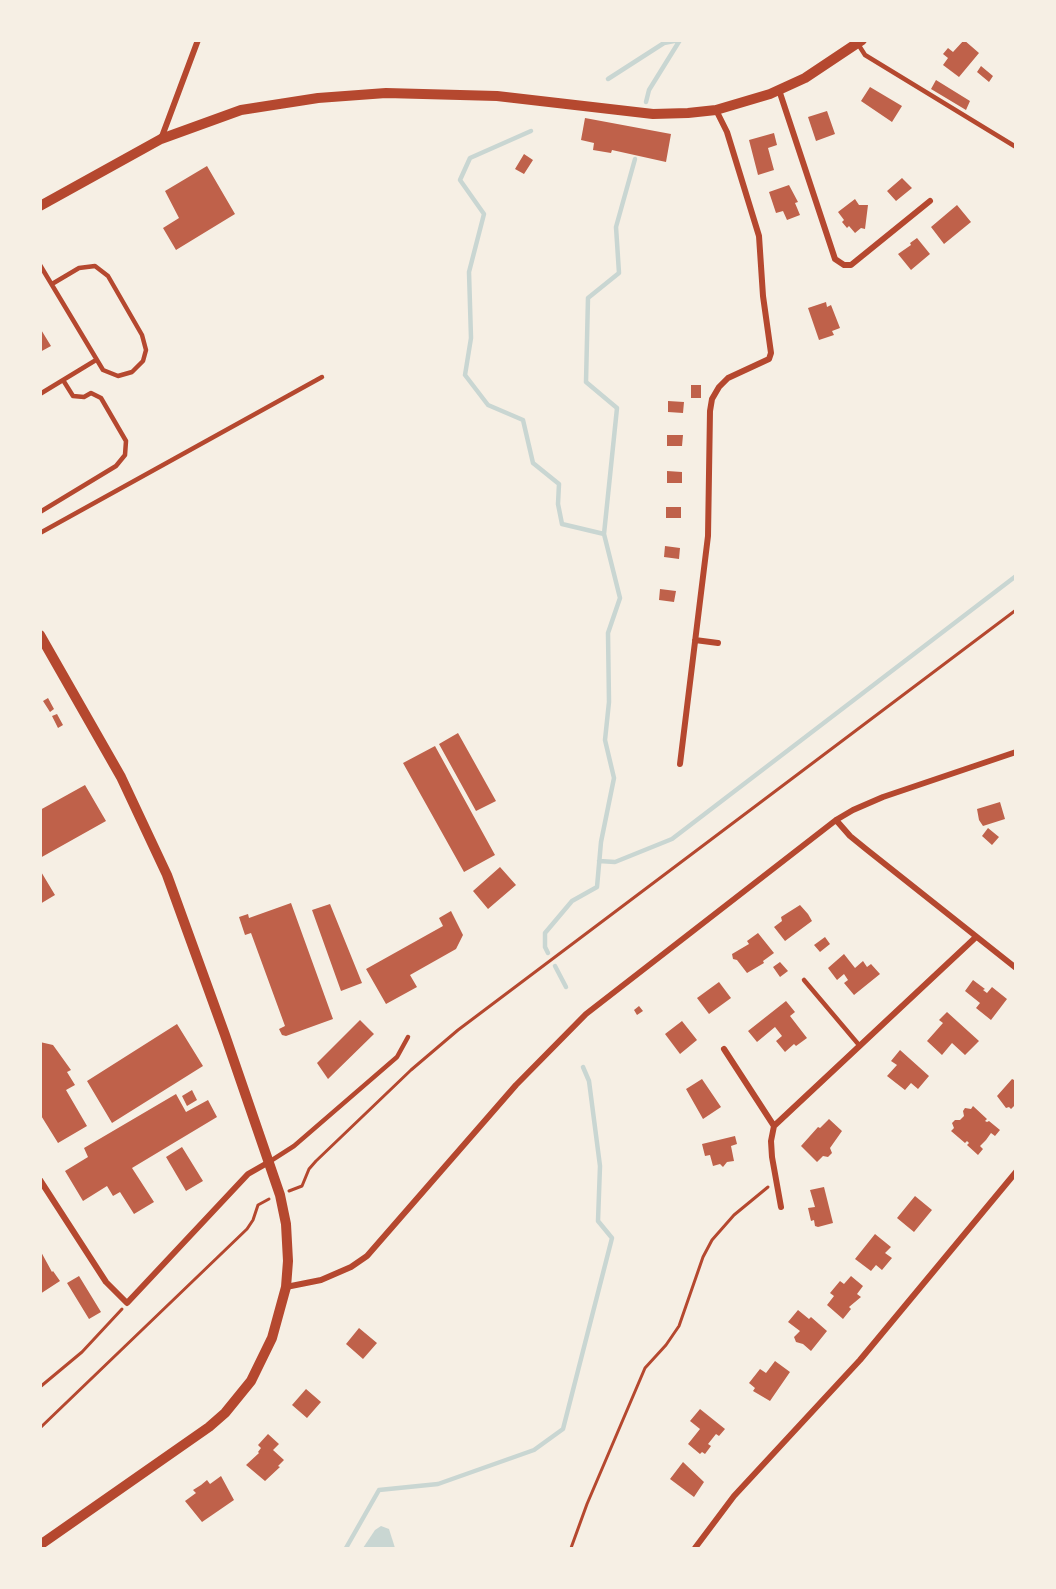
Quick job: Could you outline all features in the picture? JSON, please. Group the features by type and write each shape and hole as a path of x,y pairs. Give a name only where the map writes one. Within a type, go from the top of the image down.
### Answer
{"street":[{"path":"161,139 198,40"},
{"path":"40,206 161,139 241,110 318,98 386,93 497,96 653,114 716,110 779,90 805,78 860,42"},
{"path":"779,90 836,260 844,265 851,265 930,201"},
{"path":"680,764 708,536 712,399 728,378 769,359 771,353 763,296 759,236 727,132 716,110"},
{"path":"40,634 121,777 163,866 280,1195 288,1242 286,1287 272,1338 251,1381 225,1413 209,1427 40,1545"},
{"path":"695,640 718,644"},
{"path":"286,1287 321,1280 351,1267 367,1256 516,1085 586,1014 836,820 883,797 1016,752"},
{"path":"836,820 850,836 1016,968"},
{"path":"781,1207 772,1156 771,1141 774,1126 976,937"},
{"path":"724,1049 774,1126"},
{"path":"40,1180 106,1282 127,1303 248,1174 268,1162"},
{"path":"695,1548 734,1496 860,1360 1016,1172"}],"lane":[{"path":"860,42 865,55 1016,147"},
{"path":"40,265 103,370 118,375 132,372 142,361 146,350 137,325 108,276 95,266 80,268 52,284"},
{"path":"40,393 96,360"},
{"path":"40,533 322,376"},
{"path":"40,512 116,466 125,455 126,441 101,398 91,393 84,397 74,396 63,380"},
{"path":"804,980 859,1046"},
{"path":"268,1162 294,1146 397,1057 408,1037"}],"path":[{"path":"40,1428 247,1229 258,1205 302,1186 309,1169 316,1161 411,1070 458,1030 1016,610"},
{"path":"571,1548 587,1504 645,1368 666,1345 679,1326 703,1257 712,1240 734,1215 776,1180"},
{"path":"40,1387 82,1352 127,1303"}],"shaded area":[{"path":"381,1526 389,1529 395,1548 363,1548 375,1530"}],"building":[{"path":"964,40 979,53 959,77 943,65 948,58 943,54 948,48 953,52"},
{"path":"981,66 993,76 989,82 977,72"},
{"path":"936,80 970,101 966,110 931,89"},
{"path":"870,87 902,106 892,122 861,101"},
{"path":"827,111 835,134 816,141 808,117"},
{"path":"585,118 671,134 666,162 612,150 611,153 593,150 594,143 581,140"},
{"path":"774,133 777,145 768,148 774,170 758,175 749,140"},
{"path":"524,154 533,160 524,174 515,169"},
{"path":"207,166 235,214 176,250 163,228 179,218 165,191"},
{"path":"902,178 912,188 896,201 887,191"},
{"path":"789,185 798,202 795,203 800,215 787,220 783,211 776,213 769,192"},
{"path":"855,199 859,205 868,205 865,229 861,228 855,233 842,222 844,220 838,212"},
{"path":"957,205 971,222 944,244 931,227"},
{"path":"917,238 930,254 911,270 898,254"},
{"path":"826,302 827,307 831,305 840,328 832,331 834,335 819,340 808,308"},
{"path":"40,328 51,346 40,352"},
{"path":"691,385 701,385 701,398 691,398"},
{"path":"668,401 684,402 683,413 668,412"},
{"path":"667,435 683,435 682,446 667,446"},
{"path":"667,471 682,472 682,483 667,483"},
{"path":"666,507 681,507 681,518 666,518"},
{"path":"665,546 680,548 679,559 664,557"},
{"path":"660,589 676,591 674,602 659,600"},
{"path":"48,698 54,709 50,712 43,701"},
{"path":"57,714 63,725 58,728 52,716"},
{"path":"458,733 496,801 476,811 439,744"},
{"path":"435,746 495,855 464,872 403,763"},
{"path":"85,785 106,821 40,858 40,810"},
{"path":"1000,802 1005,819 983,826 977,809"},
{"path":"988,828 999,837 992,845 982,836"},
{"path":"500,867 516,885 488,909 473,891"},
{"path":"40,870 55,895 40,904"},
{"path":"291,903 333,1019 286,1036 282,1035 279,1029 285,1026 251,933 245,935 239,917 248,914 249,918"},
{"path":"330,904 362,983 341,991 312,910"},
{"path":"800,905 812,921 785,941 774,927 782,921 781,917"},
{"path":"451,911 463,935 456,949 410,975 417,987 386,1004 366,969 443,926 439,918"},
{"path":"758,933 774,953 763,961 764,963 747,973 737,960 733,959 732,954 749,944 747,941"},
{"path":"825,937 830,944 820,952 814,945"},
{"path":"844,954 855,968 863,961 867,967 871,964 880,974 854,995 844,983 848,980 844,974 837,980 828,968"},
{"path":"780,962 788,971 780,977 773,967"},
{"path":"973,980 987,993 992,987 1007,999 991,1020 976,1008 980,1003 965,991"},
{"path":"719,982 731,998 709,1014 697,998"},
{"path":"786,1001 795,1012 790,1016 807,1038 796,1046 794,1044 785,1052 776,1041 782,1036 775,1027 757,1042 748,1031"},
{"path":"639,1006 643,1011 637,1015 634,1010"},
{"path":"947,1012 979,1041 965,1055 952,1043 942,1055 927,1041 943,1023 939,1020"},
{"path":"360,1020 374,1034 328,1079 317,1063"},
{"path":"682,1021 697,1040 680,1054 665,1034"},
{"path":"177,1024 203,1066 112,1123 87,1081"},
{"path":"40,1042 53,1045 71,1070 67,1072 75,1085 66,1090 87,1126 58,1143 40,1114"},
{"path":"900,1050 929,1076 918,1089 911,1083 905,1090 887,1076 897,1065 891,1061"},
{"path":"1016,1078 1016,1104 1011,1109 1006,1108 997,1096 1012,1079"},
{"path":"702,1079 721,1107 703,1119 686,1089"},
{"path":"192,1090 197,1100 187,1106 182,1096"},
{"path":"176,1094 186,1112 208,1100 217,1117 132,1168 154,1202 134,1214 120,1192 113,1196 107,1186 83,1201 65,1171 88,1157 84,1148"},
{"path":"973,1106 987,1119 985,1121 989,1121 1000,1130 995,1136 991,1133 980,1146 983,1149 978,1155 967,1145 969,1143 967,1141 965,1143 951,1131 954,1128 952,1123 964,1116 965,1108 971,1109"},
{"path":"829,1119 842,1131 830,1148 832,1153 828,1157 823,1156 817,1162 801,1146 818,1127 820,1128"},
{"path":"735,1136 737,1144 731,1146 734,1161 727,1162 723,1167 720,1164 713,1166 710,1155 705,1156 702,1144"},
{"path":"182,1147 203,1181 186,1191 166,1157"},
{"path":"824,1187 833,1223 818,1227 815,1226 814,1220 811,1221 808,1208 815,1207 810,1190"},
{"path":"915,1196 932,1210 914,1232 897,1218"},
{"path":"875,1234 891,1247 885,1253 892,1258 882,1270 876,1265 871,1271 855,1259"},
{"path":"40,1250 52,1272 60,1281 40,1294"},
{"path":"79,1276 101,1312 89,1319 67,1283"},
{"path":"851,1276 863,1286 857,1294 861,1297 849,1307 851,1309 843,1319 827,1305 834,1296 830,1293 840,1281 844,1284"},
{"path":"798,1310 809,1319 811,1317 827,1331 811,1351 803,1344 796,1342 794,1337 800,1331 788,1322"},
{"path":"359,1328 377,1343 363,1359 346,1344"},
{"path":"775,1361 790,1372 770,1401 753,1391 755,1388 749,1383 760,1369 766,1373"},
{"path":"306,1389 321,1402 307,1418 292,1405"},
{"path":"700,1409 725,1429 719,1436 716,1434 708,1444 711,1446 705,1454 702,1452 700,1454 688,1444 700,1429 690,1421"},
{"path":"268,1434 279,1444 273,1450 284,1460 265,1481 246,1465 259,1453 261,1448 258,1445"},
{"path":"683,1462 704,1482 694,1497 670,1479"},
{"path":"221,1476 234,1500 202,1522 185,1501 196,1493 193,1490 207,1480 210,1484"}],"waterway":[{"path":"608,79 664,43 679,40"},
{"path":"646,102 649,90 680,40"},
{"path":"531,131 470,158 460,180 484,214 469,272 471,338 465,375 488,405 523,420 533,463 559,484 558,504 562,524 604,534 620,598 608,633 609,702 605,740 614,778 601,842 597,887 572,901 545,933 545,947 548,953"},
{"path":"604,534 617,408 586,382 588,298 619,273 616,227 635,159"},
{"path":"599,861 615,862 672,839 1016,576"},
{"path":"555,966 566,987"},
{"path":"346,1548 379,1490 438,1484 534,1450 563,1429 612,1238 598,1221 600,1166 589,1081 583,1067"}]}
